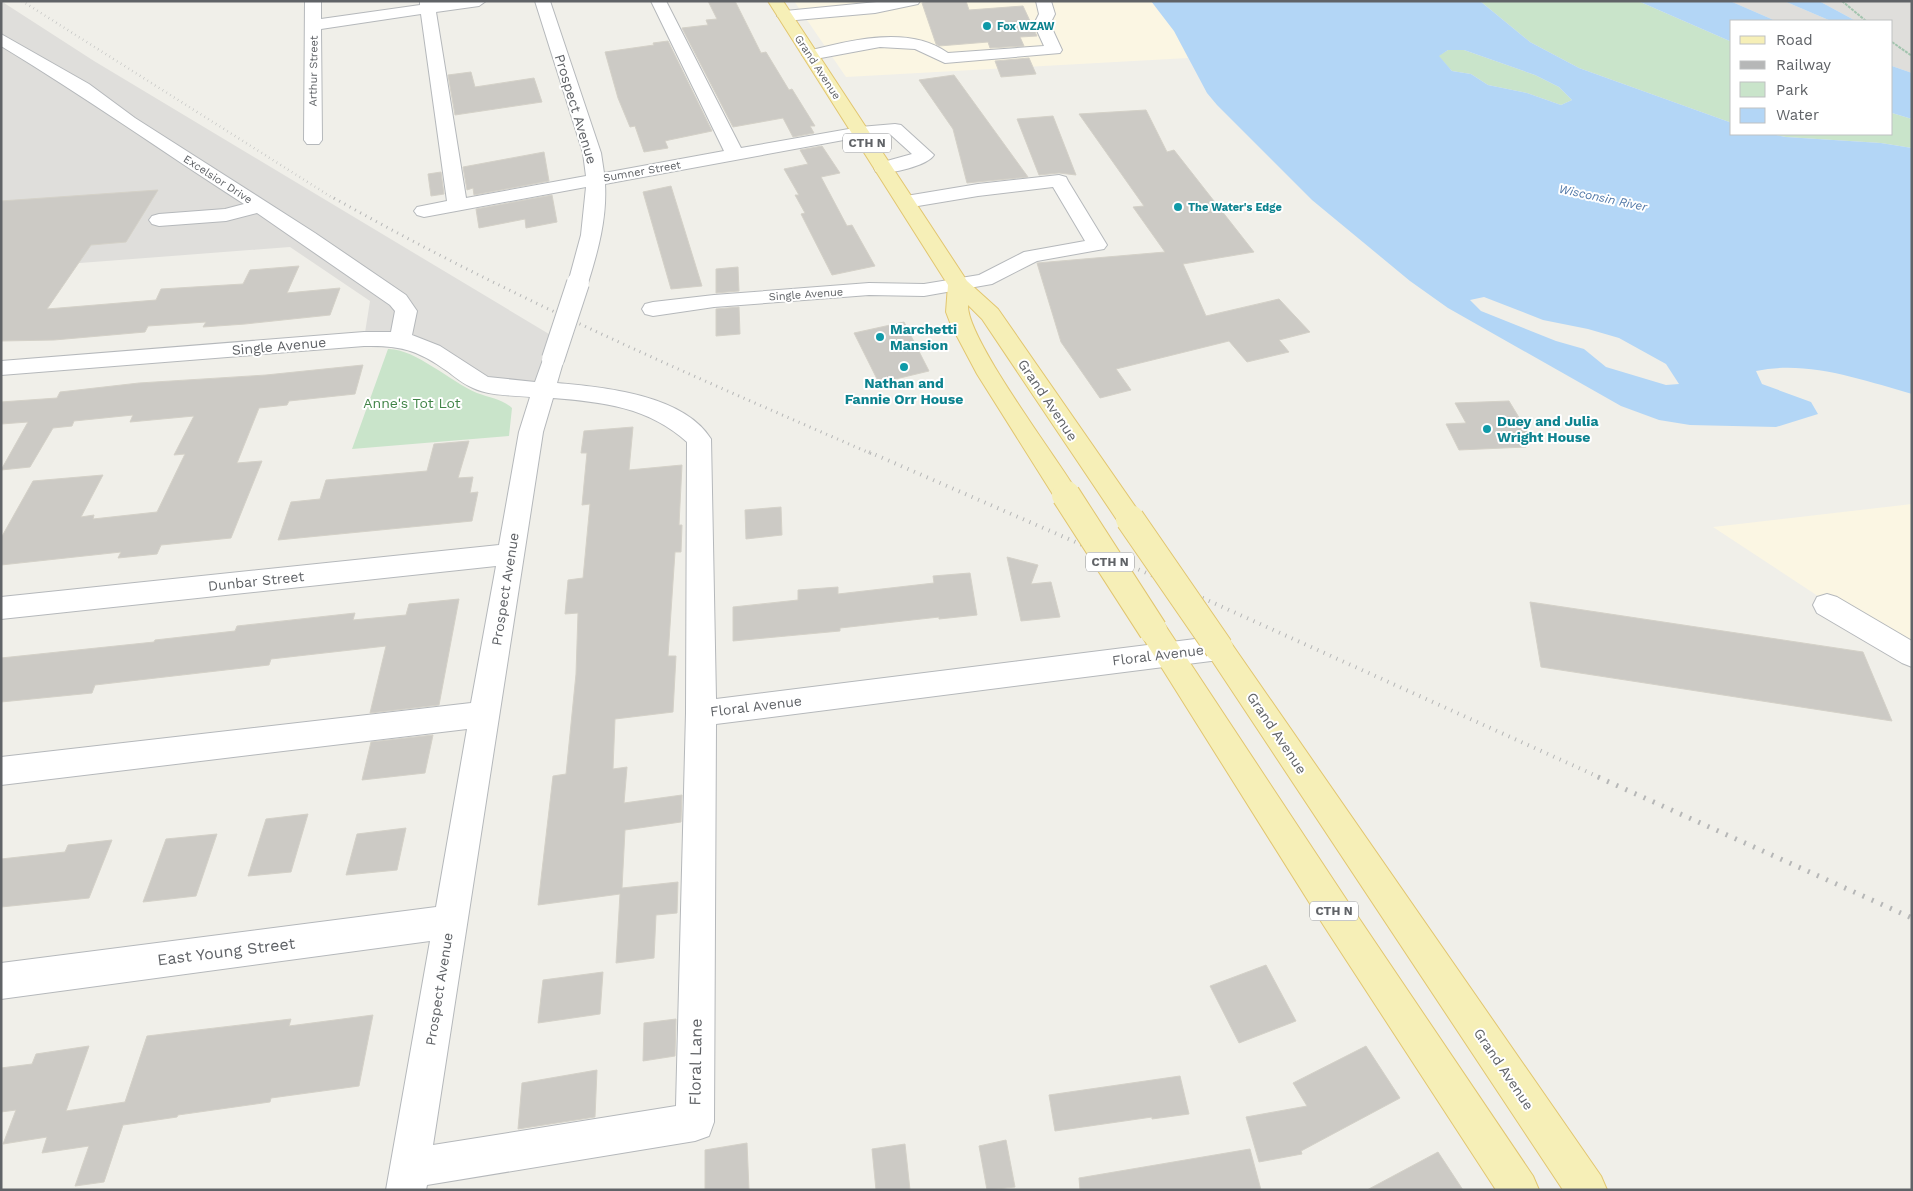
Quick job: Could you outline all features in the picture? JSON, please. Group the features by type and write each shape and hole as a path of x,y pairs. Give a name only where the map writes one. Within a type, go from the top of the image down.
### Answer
{"main road":[{"name":"Grand Avenue","path":"780,9 959,284 990,314 1220,648 1586,1190"},
{"name":"CTH N","path":"959,284 957,312 988,374 1336,914 1519,1190"}],"street":[{"name":"Arthur Street","path":"312,140 313,1"},
{"path":"313,25 428,5 479,1"},
{"name":"Prospect Avenue","path":"408,1179 531,432 594,228 596,180 592,153 542,1"},
{"path":"658,1 735,155"},
{"path":"780,9 885,7 913,1"},
{"path":"810,55 848,46 881,43 917,45 936,52 945,58 1054,50 1042,24 1046,14 1043,1"},
{"path":"428,5 456,205"},
{"name":"Excelsior Drive","path":"1,39 83,88 130,122 260,206 398,300 406,311 400,339"},
{"name":"Sumner Street","path":"424,211 860,132 895,129 925,155 903,164 883,168"},
{"name":"Single Avenue","path":"653,309 752,298 869,289 911,291 992,278 1031,256 1097,245 1059,181 978,190 906,202"},
{"path":"159,220 226,215 260,206"},
{"name":"Single Avenue","path":"1,368 364,339 400,339 415,342 429,348 485,384 544,390"},
{"name":"Floral Avenue","path":"544,390 596,394 634,400 685,424 699,439 701,714 1161,642 1220,648"},
{"name":"Dunbar Street","path":"1,608 510,554"},
{"path":"1827,605 1912,655"},
{"path":"1,771 484,714"},
{"name":"Floral Lane","path":"408,1179 695,1122 701,714"},
{"name":"East Young Street","path":"1,980 450,922"}],"path":[{"path":"1842,1 1865,20"},
{"path":"1893,43 1912,56"}],"shaded area":[{"path":"1,1 94,61 559,340 544,390 505,387 436,352 364,339 370,301 290,247 1,269"},
{"path":"794,1 1151,1 1174,31 1188,58 846,77"},
{"path":"1730,1 1784,1 1829,20 1774,20"},
{"path":"1819,1 1912,1 1912,73 1893,66 1893,20 1854,20"},
{"path":"1912,504 1912,658 1713,527"}],"green space":[{"path":"1480,1 1638,1 1730,41 1730,122 1579,68 1530,42"},
{"path":"1448,50 1464,50 1535,75 1559,87 1572,100 1561,105 1527,93 1488,85 1471,74 1452,71 1438,56"},
{"path":"1893,113 1912,119 1912,148 1881,143 1776,135 1893,135"},
{"name":"Anne's Tot Lot","path":"388,349 409,354 467,388 508,405 512,408 509,436 352,449"}],"water":[{"name":"Wisconsin River","path":"1151,1 1480,1 1530,42 1579,68 1730,122 1730,135 1776,135 1881,143 1912,148 1912,394 1835,373 1795,368 1776,368 1756,371 1762,384 1811,402 1818,414 1776,427 1690,425 1659,420 1621,406 1448,308 1410,281 1312,200 1207,93 1174,31","holes":["1448,50 1464,50 1535,75 1559,87 1572,100 1561,105 1527,93 1488,85 1471,74 1452,71 1439,56","1484,297 1543,320 1588,329 1619,338 1666,364 1679,384 1666,385 1606,367 1584,349 1556,341 1481,311 1470,300"]},
{"path":"1638,1 1730,1 1774,20 1730,20 1730,41"},
{"path":"1784,1 1819,1 1854,20 1829,20"},
{"path":"1893,66 1912,73 1912,119 1893,113"}],"building":[{"path":"708,1 735,1 761,53 766,52 789,90 792,89 815,126 810,126 814,133 793,137 783,118 733,127 682,28 708,25 706,20 717,19"},
{"name":"Fox WZAW","path":"929,1 966,1 969,10 1023,6 1037,36 1020,37 1024,46 990,48 988,42 939,46 936,44 922,3"},
{"path":"668,41 712,131 665,141 668,148 644,152 635,126 630,127 618,98 605,52 654,45 653,43"},
{"path":"1029,58 1036,74 1001,77 995,61"},
{"path":"471,72 475,87 534,78 542,102 455,115 448,75"},
{"path":"954,75 1028,177 967,183 953,129 919,80"},
{"path":"1146,110 1167,152 1174,150 1254,252 1183,264 1206,316 1279,299 1310,332 1279,340 1289,352 1247,362 1229,341 1116,369 1131,390 1100,398 1061,342 1037,263 1165,252 1133,207 1144,206 1079,114"},
{"path":"1053,116 1076,175 1059,173 1039,175 1017,119"},
{"path":"822,146 840,173 821,177 847,226 852,225 875,266 832,275 801,214 805,213 795,195 799,195 784,169 808,164 800,150"},
{"path":"544,152 549,181 474,195 473,188 467,190 463,167"},
{"path":"441,172 444,194 431,196 428,174"},
{"path":"671,186 702,286 671,289 643,192"},
{"path":"158,190 126,242 91,245 47,309 156,300 161,289 243,284 250,270 299,266 287,293 340,288 330,315 203,327 206,322 148,326 145,332 54,340 1,341 1,201"},
{"path":"552,195 557,222 526,228 525,219 479,228 476,209"},
{"path":"738,267 739,291 716,293 716,269"},
{"path":"739,307 740,334 716,336 716,309"},
{"path":"904,322 929,371 879,383 854,333"},
{"path":"363,365 355,394 289,401 287,405 259,408 237,463 262,461 231,538 161,545 157,554 118,558 121,552 1,565 1,538 33,481 103,475 81,517 94,515 93,519 157,512 185,454 174,455 194,416 130,422 133,415 74,421 72,426 53,428 30,467 1,470 28,422 1,424 1,402 57,398 60,392 139,383 266,375"},
{"name":"Duey and Julia Wright House","path":"1509,401 1529,434 1519,434 1526,447 1459,450 1446,424 1466,423 1455,403"},
{"path":"633,427 629,470 682,465 679,525 682,525 681,552 675,552 668,656 676,656 673,712 615,719 613,769 627,767 624,803 682,795 681,822 625,830 622,888 678,882 677,913 656,915 654,958 616,963 620,894 538,905 553,776 566,774 576,674 578,613 565,614 568,580 583,578 590,504 582,505 587,453 581,453 584,431"},
{"path":"469,441 458,478 473,477 470,493 478,492 472,521 278,540 291,502 320,499 326,480 427,471 434,444"},
{"path":"781,507 782,535 746,539 745,510"},
{"path":"1007,557 1038,565 1031,584 1051,582 1060,617 1021,621"},
{"path":"970,573 977,615 939,619 939,617 840,628 840,631 733,641 733,607 798,600 798,590 838,587 838,594 934,583 933,576"},
{"path":"459,599 439,705 370,713 386,646 271,659 269,665 95,685 92,693 1,702 1,658 154,642 155,640 235,631 237,626 355,613 353,620 406,615 409,604"},
{"path":"1530,602 1863,652 1892,721 1541,667"},
{"path":"433,735 425,773 362,780 371,742"},
{"path":"308,814 291,872 248,876 266,819"},
{"path":"406,828 397,870 346,875 357,834"},
{"path":"217,834 196,896 143,902 166,839"},
{"path":"112,840 89,898 1,907 1,859 65,852 68,845"},
{"path":"1266,965 1296,1021 1239,1043 1210,986"},
{"path":"603,972 600,1014 538,1023 543,980"},
{"path":"373,1015 359,1086 271,1098 270,1102 123,1125 104,1182 75,1186 89,1146 42,1153 47,1137 3,1144 16,1110 1,1112 1,1068 32,1064 36,1054 89,1046 66,1111 125,1102 147,1036 291,1019 289,1026"},
{"path":"676,1019 675,1056 643,1061 644,1023"},
{"path":"1366,1046 1400,1098 1301,1151 1302,1154 1259,1162 1246,1117 1307,1106 1293,1083"},
{"path":"597,1070 595,1117 518,1129 522,1083"},
{"path":"1180,1076 1189,1114 1152,1119 1152,1117 1055,1131 1049,1095"},
{"path":"1006,1140 1015,1187 987,1190 979,1146"},
{"path":"747,1143 749,1190 705,1190 705,1150"},
{"path":"905,1144 910,1190 876,1190 872,1149"},
{"path":"1250,1149 1261,1190 1080,1190 1079,1178"},
{"path":"1438,1152 1463,1190 1367,1190"}],"railway":[{"path":"22,1 336,200"},
{"path":"334,198 399,234 532,301 667,364 872,454"},
{"path":"869,452 1165,581 1601,778"},
{"path":"1598,777 1912,918"}],"place":[{"name":"Fox WZAW","path":"987,26"},
{"name":"The Water's Edge","path":"1178,207"},
{"name":"Marchetti Mansion","path":"880,337"},
{"name":"Nathan and Fannie Orr House","path":"904,367"},
{"name":"Duey and Julia Wright House","path":"1487,429"}]}
